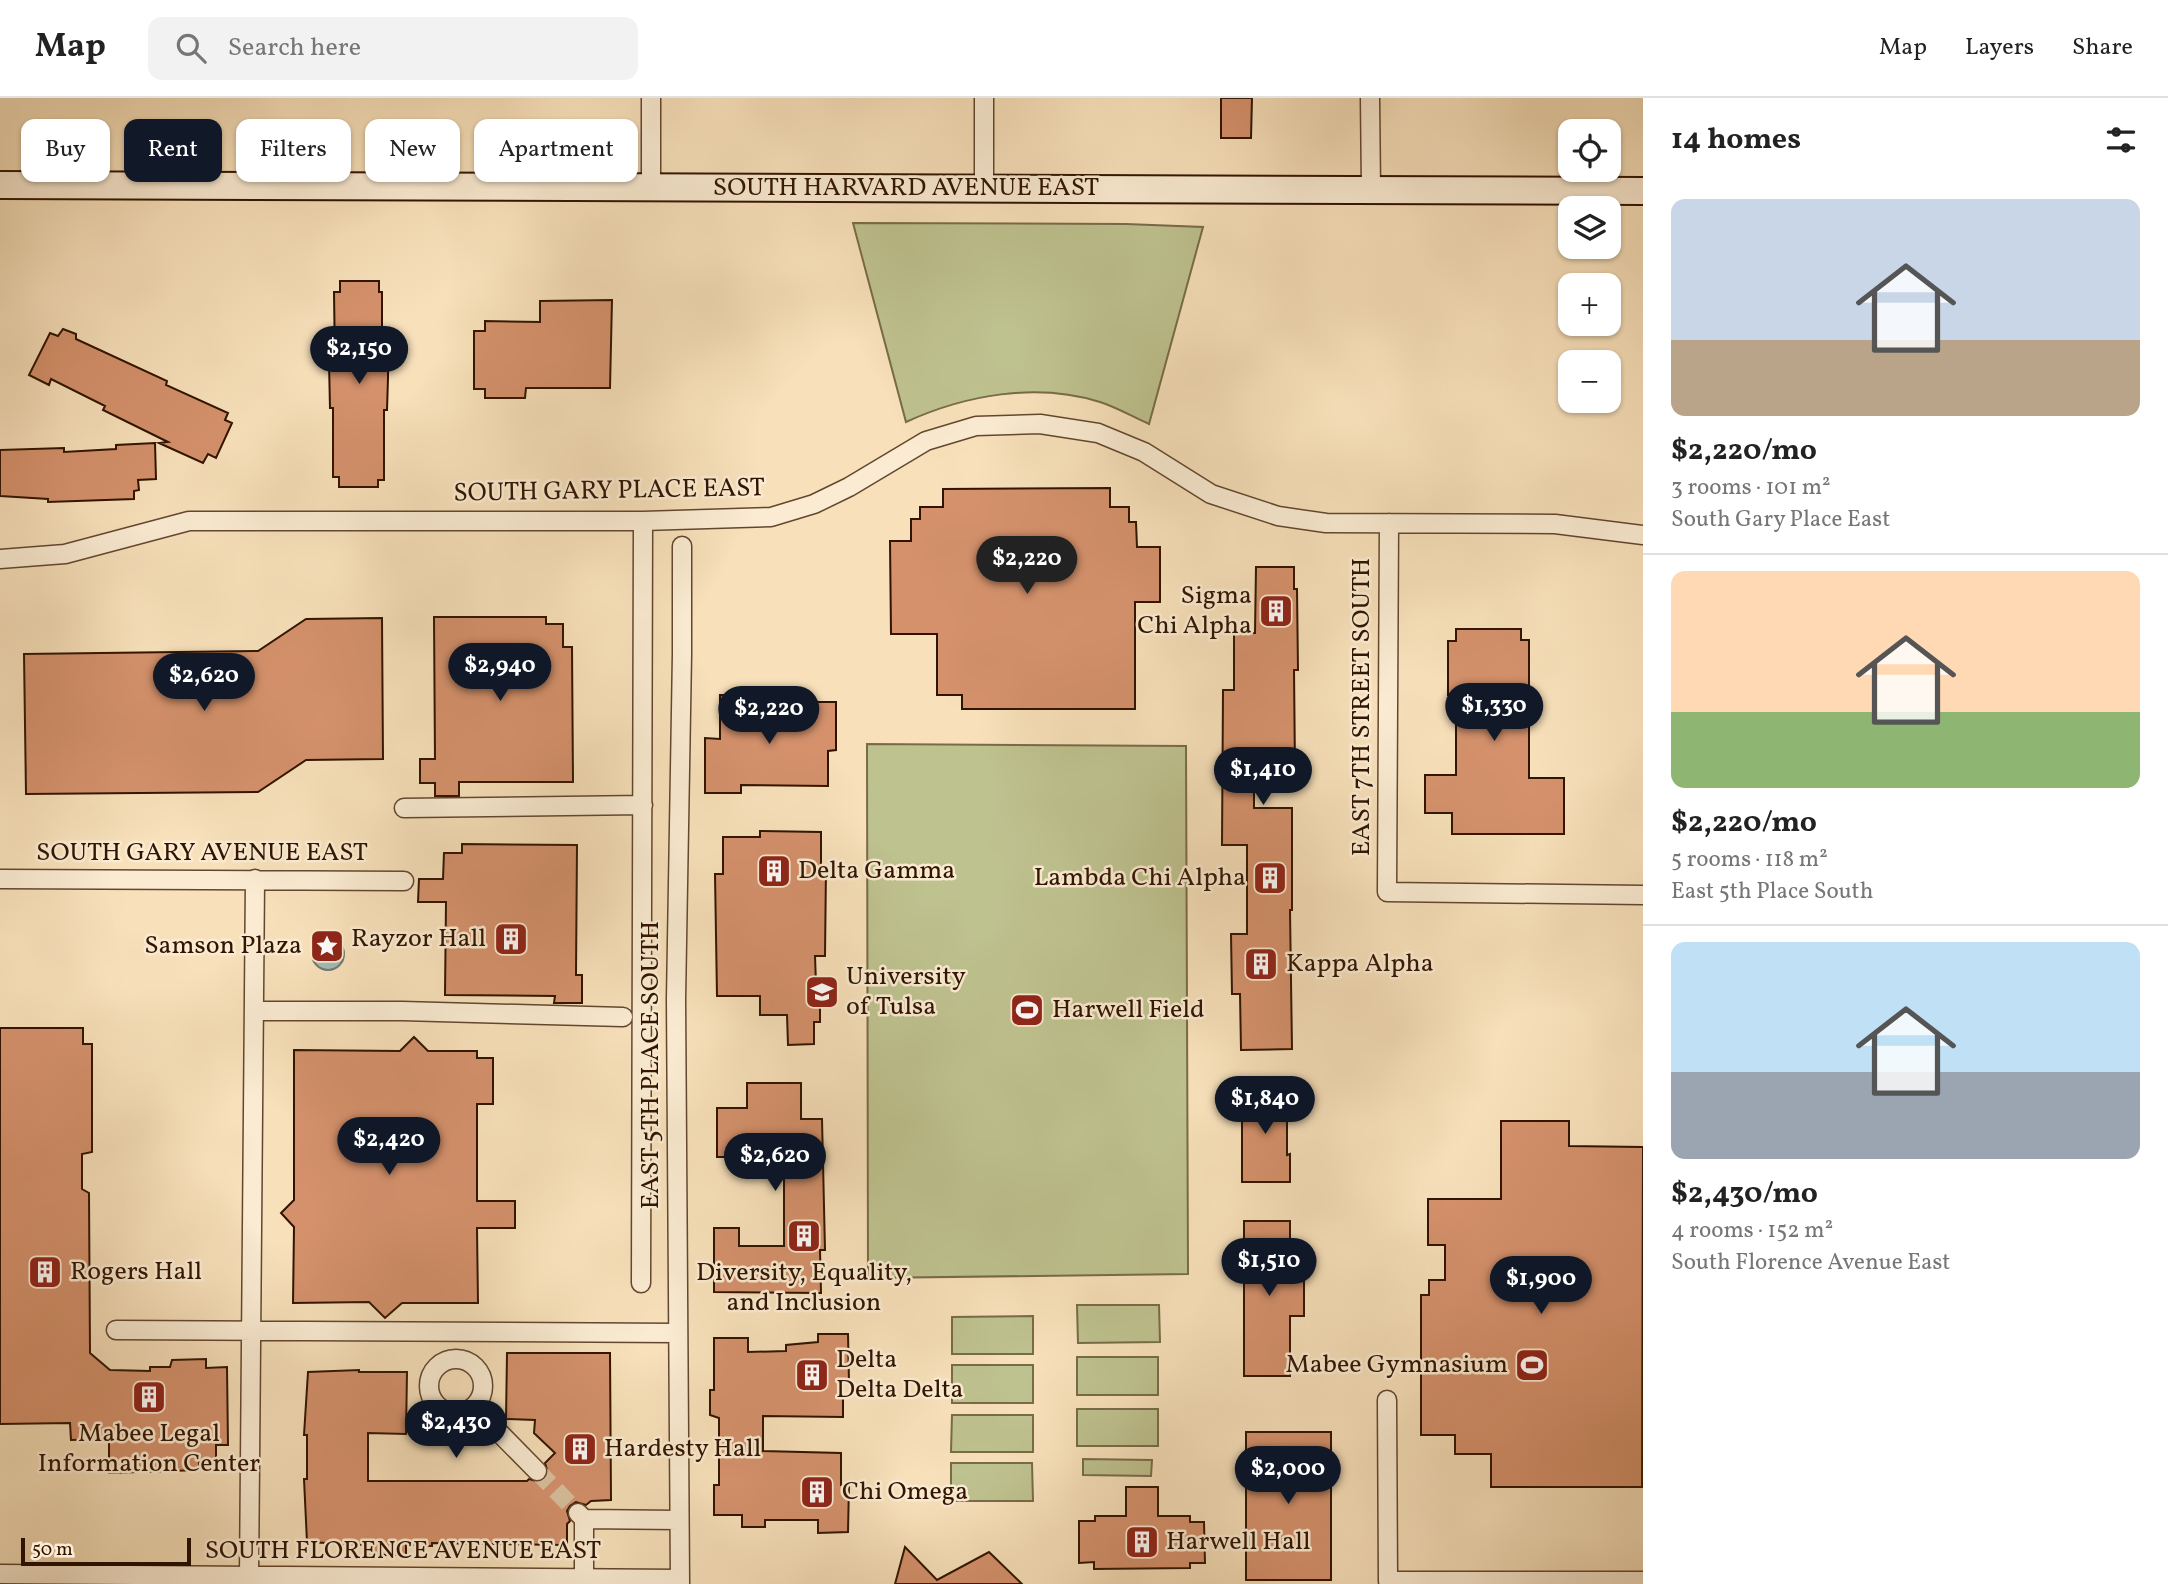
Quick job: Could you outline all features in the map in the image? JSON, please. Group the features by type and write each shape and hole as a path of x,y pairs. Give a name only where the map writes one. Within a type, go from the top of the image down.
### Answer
{"main road":[{"name":"SOUTH HARVARD AVENUE EAST","path":"0,185 1643,191"}],"street":[{"path":"651,98 651,186"},
{"path":"984,98 984,189"},
{"path":"1370,98 1371,189"},
{"name":"SOUTH GARY PLACE EAST","path":"0,559 65,554 189,521 643,521 771,517 814,504 849,487 926,441 976,425 1040,424 1098,433 1144,452 1211,494 1244,506 1303,520 1555,524 1643,535"},
{"name":"EAST 5TH PLACE SOUTH","path":"641,1283 643,521"},
{"name":"EAST 7TH STREET SOUTH","path":"1388,523 1387,892 1643,895"},
{"name":"EAST 5TH PLACE SOUTH","path":"680,1581 676,999 682,545"},
{"path":"404,808 643,805"},
{"name":"SOUTH GARY AVENUE EAST","path":"0,879 404,881"},
{"path":"249,1578 249,1329 255,879"},
{"path":"254,1011 402,1011 623,1017"},
{"path":"116,1330 677,1333"},
{"path":"454,1331 456,1359"},
{"path":"456,1359 471,1364 482,1377 483,1393 474,1407 457,1414 447,1412 433,1400 429,1391 432,1373 438,1366 456,1359"},
{"path":"1387,1400 1388,1581 1643,1581"},
{"path":"474,1407 537,1471"},
{"path":"584,1579 581,1516 678,1520"},
{"name":"SOUTH FLORENCE AVENUE EAST","path":"0,1574 680,1581"}],"green space":[{"path":"853,223 1126,224 1203,227 1149,424 1100,402 1076,396 1026,392 1001,394 952,405 906,422"},
{"name":"Harwell Field","path":"867,744 1186,746 1188,1274 868,1278"},
{"path":"1077,1305 1159,1305 1160,1342 1078,1343"},
{"path":"1033,1316 1033,1354 952,1354 952,1317"},
{"path":"1077,1357 1158,1357 1158,1395 1077,1395"},
{"path":"952,1365 1033,1365 1033,1403 952,1403"},
{"path":"1077,1409 1158,1409 1158,1446 1077,1446"},
{"path":"952,1415 1033,1415 1033,1452 951,1452"},
{"path":"1083,1459 1152,1460 1151,1476 1083,1475"},
{"path":"951,1463 1032,1463 1033,1501 951,1501"}],"water":[{"path":"328,938 339,943 344,954 339,965 328,970 317,965 312,954 317,943"}],"building":[{"path":"1221,98 1252,98 1251,138 1221,138"},
{"path":"340,281 379,281 379,292 382,292 382,360 388,360 388,378 387,410 384,410 384,480 378,480 378,487 339,487 339,477 333,477 333,408 330,408 329,362 335,362 334,292 340,292"},
{"path":"612,300 610,388 526,388 525,398 485,398 485,389 474,389 474,331 485,331 485,321 540,322 540,301"},
{"path":"63,329 76,334 76,339 167,381 166,385 228,413 225,420 232,423 216,458 208,454 203,463 159,443 168,442 103,410 105,406 51,379 49,385 29,375 50,333 58,336"},
{"path":"155,443 156,479 138,480 139,490 134,491 134,499 48,502 48,499 0,496 0,450 64,448 64,452 116,449 116,445"},
{"path":"1110,488 1110,507 1129,507 1129,522 1136,522 1137,547 1160,547 1160,602 1135,602 1135,709 962,709 962,695 937,695 937,634 891,634 890,541 911,541 911,519 920,519 920,507 943,507 943,489"},
{"path":"1256,567 1294,567 1294,589 1297,589 1298,670 1294,670 1295,770 1254,770 1254,808 1292,808 1292,1049 1241,1050 1240,994 1232,994 1231,934 1247,934 1247,845 1222,845 1223,690 1234,690 1234,633 1255,633"},
{"path":"434,617 546,617 546,624 563,624 563,647 572,647 573,782 459,782 459,796 435,796 435,783 420,783 420,759 435,759"},
{"path":"382,618 383,759 306,760 258,792 26,794 24,654 258,651 306,619"},
{"path":"1456,629 1521,629 1521,640 1529,640 1529,778 1564,778 1564,834 1452,834 1452,813 1425,813 1425,775 1456,775 1456,695 1448,695 1448,641 1456,641"},
{"path":"720,695 764,696 764,719 802,720 802,702 836,702 836,750 828,751 828,786 741,785 741,793 705,793 705,738 720,739"},
{"path":"760,831 821,832 821,868 826,868 825,956 815,956 816,984 820,986 820,1022 814,1022 814,1044 788,1045 787,1015 760,1015 760,996 717,996 715,874 723,874 723,837 760,837"},
{"name":"Rayzor Hall","path":"462,844 577,845 576,975 582,975 582,1003 554,1003 555,996 445,995 446,902 418,902 419,879 443,879 444,853 462,853"},
{"name":"Rogers Hall","path":"0,1028 83,1028 83,1044 92,1044 92,1152 82,1154 82,1189 89,1193 90,1353 110,1370 150,1371 150,1367 170,1367 172,1360 206,1359 206,1368 227,1367 228,1445 216,1445 216,1461 199,1461 199,1470 109,1473 109,1439 71,1440 70,1423 0,1424"},
{"path":"414,1037 428,1051 477,1051 477,1058 493,1058 493,1104 477,1104 477,1201 515,1201 515,1228 477,1228 478,1303 402,1303 385,1318 369,1302 293,1303 294,1227 281,1213 294,1200 294,1050 400,1051"},
{"path":"747,1083 801,1083 801,1119 822,1119 825,1250 820,1250 821,1293 714,1292 714,1228 739,1228 739,1246 784,1246 784,1162 762,1162 762,1157 717,1157 717,1108 747,1108"},
{"path":"1242,1088 1287,1088 1287,1155 1290,1154 1290,1182 1242,1182"},
{"name":"Mabee Gymnasium","path":"1501,1121 1569,1121 1569,1146 1643,1147 1642,1487 1491,1487 1491,1454 1455,1454 1455,1435 1421,1435 1421,1295 1429,1295 1429,1280 1445,1280 1445,1245 1428,1245 1428,1199 1501,1199"},
{"path":"1244,1221 1290,1221 1290,1280 1304,1280 1304,1316 1290,1316 1290,1376 1244,1376"},
{"path":"818,1334 848,1334 849,1381 843,1381 843,1417 763,1416 763,1451 841,1453 841,1485 849,1485 848,1532 818,1533 818,1520 765,1520 765,1527 742,1527 742,1515 714,1515 714,1485 719,1485 719,1418 710,1415 710,1390 714,1390 714,1338 748,1338 748,1352 786,1351 786,1345 818,1342"},
{"name":"Hardesty Hall","path":"507,1353 610,1353 611,1500 591,1501 586,1505 576,1502 570,1506 567,1511 570,1521 567,1524 567,1545 432,1543 432,1546 406,1545 406,1555 367,1555 367,1545 307,1542 304,1479 307,1479 307,1435 304,1435 308,1372 407,1372 406,1434 368,1433 368,1481 529,1479 540,1482 548,1473 545,1463 555,1453 534,1433 535,1420 506,1419"},
{"path":"1246,1432 1331,1432 1331,1580 1246,1580"},
{"name":"Harwell Hall","path":"1126,1487 1158,1487 1158,1516 1190,1516 1190,1522 1204,1522 1205,1563 1190,1563 1190,1568 1094,1569 1094,1562 1079,1563 1079,1521 1095,1521 1095,1516 1126,1516"},
{"path":"905,1547 937,1580 989,1552 1022,1584 895,1584"}],"tunnel":[{"path":"537,1471 578,1513"}],"place":[{"name":"Sigma Chi Alpha","path":"1276,611"},
{"name":"Delta Gamma","path":"774,871"},
{"name":"Lambda Chi Alpha","path":"1270,878"},
{"name":"Rayzor Hall","path":"511,939"},
{"name":"Samson Plaza","path":"327,946"},
{"name":"Kappa Alpha","path":"1261,964"},
{"name":"University of Tulsa","path":"822,992"},
{"name":"Harwell Field","path":"1027,1010"},
{"name":"Diversity, Equality, and Inclusion","path":"804,1236"},
{"name":"Rogers Hall","path":"45,1272"},
{"name":"Mabee Gymnasium","path":"1532,1365"},
{"name":"Delta Delta Delta","path":"812,1375"},
{"name":"Mabee Legal Information Center","path":"149,1397"},
{"name":"Hardesty Hall","path":"580,1449"},
{"name":"Chi Omega","path":"817,1492"},
{"name":"Harwell Hall","path":"1142,1542"}]}
